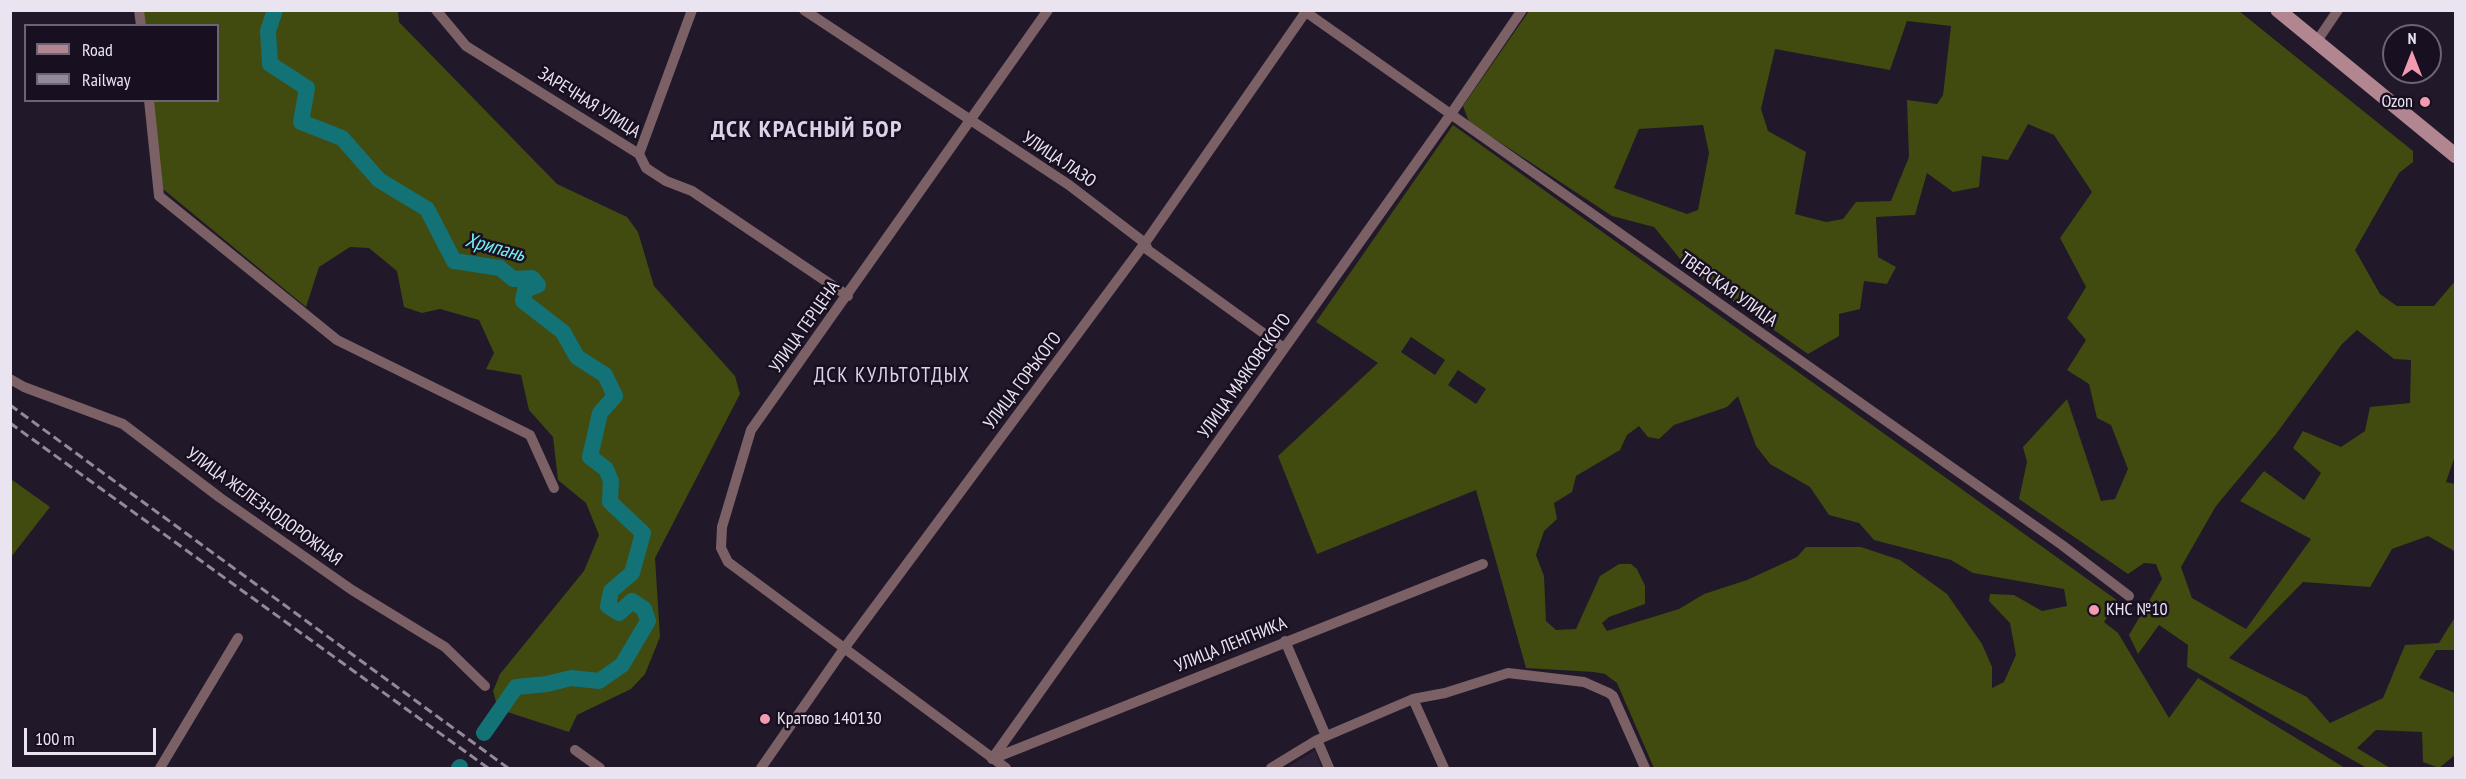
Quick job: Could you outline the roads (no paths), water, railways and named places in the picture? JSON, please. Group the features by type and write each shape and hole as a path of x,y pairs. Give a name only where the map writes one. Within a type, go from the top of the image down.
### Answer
{"main road":[{"path":"2278,10 2456,156"}],"street":[{"path":"639,154 692,10"},
{"name":"УЛИЦА ЛАЗО","path":"804,10 1069,185 1145,243 1148,250 1284,348"},
{"name":"УЛИЦА ГЕРЦЕНА","path":"1006,768 843,650 728,562 721,548 722,527 751,430 972,122 1048,10"},
{"name":"УЛИЦА МАЯКОВСКОГО","path":"992,759 1451,114 1522,10"},
{"path":"2317,41 2338,10"},
{"name":"ЗАРЕЧНАЯ УЛИЦА","path":"436,11 466,46 639,154 646,168 666,181 692,191 848,296"},
{"name":"ТВЕРСКАЯ УЛИЦА","path":"1305,12 2062,545 2129,596"},
{"name":"УЛИЦА ГОРЬКОГО","path":"761,768 843,650 1145,243 1305,12"},
{"path":"149,102 159,196 337,340 530,435 554,488"},
{"name":"УЛИЦА ЖЕЛЕЗНОДОРОЖНАЯ","path":"10,379 24,387 123,424 219,497 352,590 445,647 484,686"},
{"name":"УЛИЦА ЛЕНГНИКА","path":"992,759 1483,564"},
{"path":"160,768 238,638"},
{"path":"1285,641 1321,738 1329,768"},
{"path":"1271,768 1321,738 1413,699 1445,693 1508,673 1584,682 1598,686 1613,696 1645,768"},
{"path":"1413,699 1444,768"},
{"path":"575,750 600,768"}],"waterway":[{"name":"Хрипань","path":"275,10 268,31 270,64 307,88 301,122 342,138 379,180 427,209 454,261 500,268 513,279 532,278 538,285 525,290 523,301 563,332 577,357 605,375 615,396 600,413 590,457 606,469 611,481 610,502 643,533 632,573 611,591 608,606 619,613 632,601 644,609 648,621 622,665 599,681 571,678 547,684 516,687 484,733"}],"railway":[{"path":"10,405 508,768"},
{"path":"10,423 488,768"}],"place":[{"name":"Ozon","path":"2425,102"},
{"name":"КНС №10","path":"2094,610"},
{"name":"Кратово 140130","path":"765,719"}],"district":[{"name":"ДСК КРАСНЫЙ БОР","path":"807,130"},
{"name":"ДСК КУЛЬТОТДЫХ","path":"892,376"}]}
